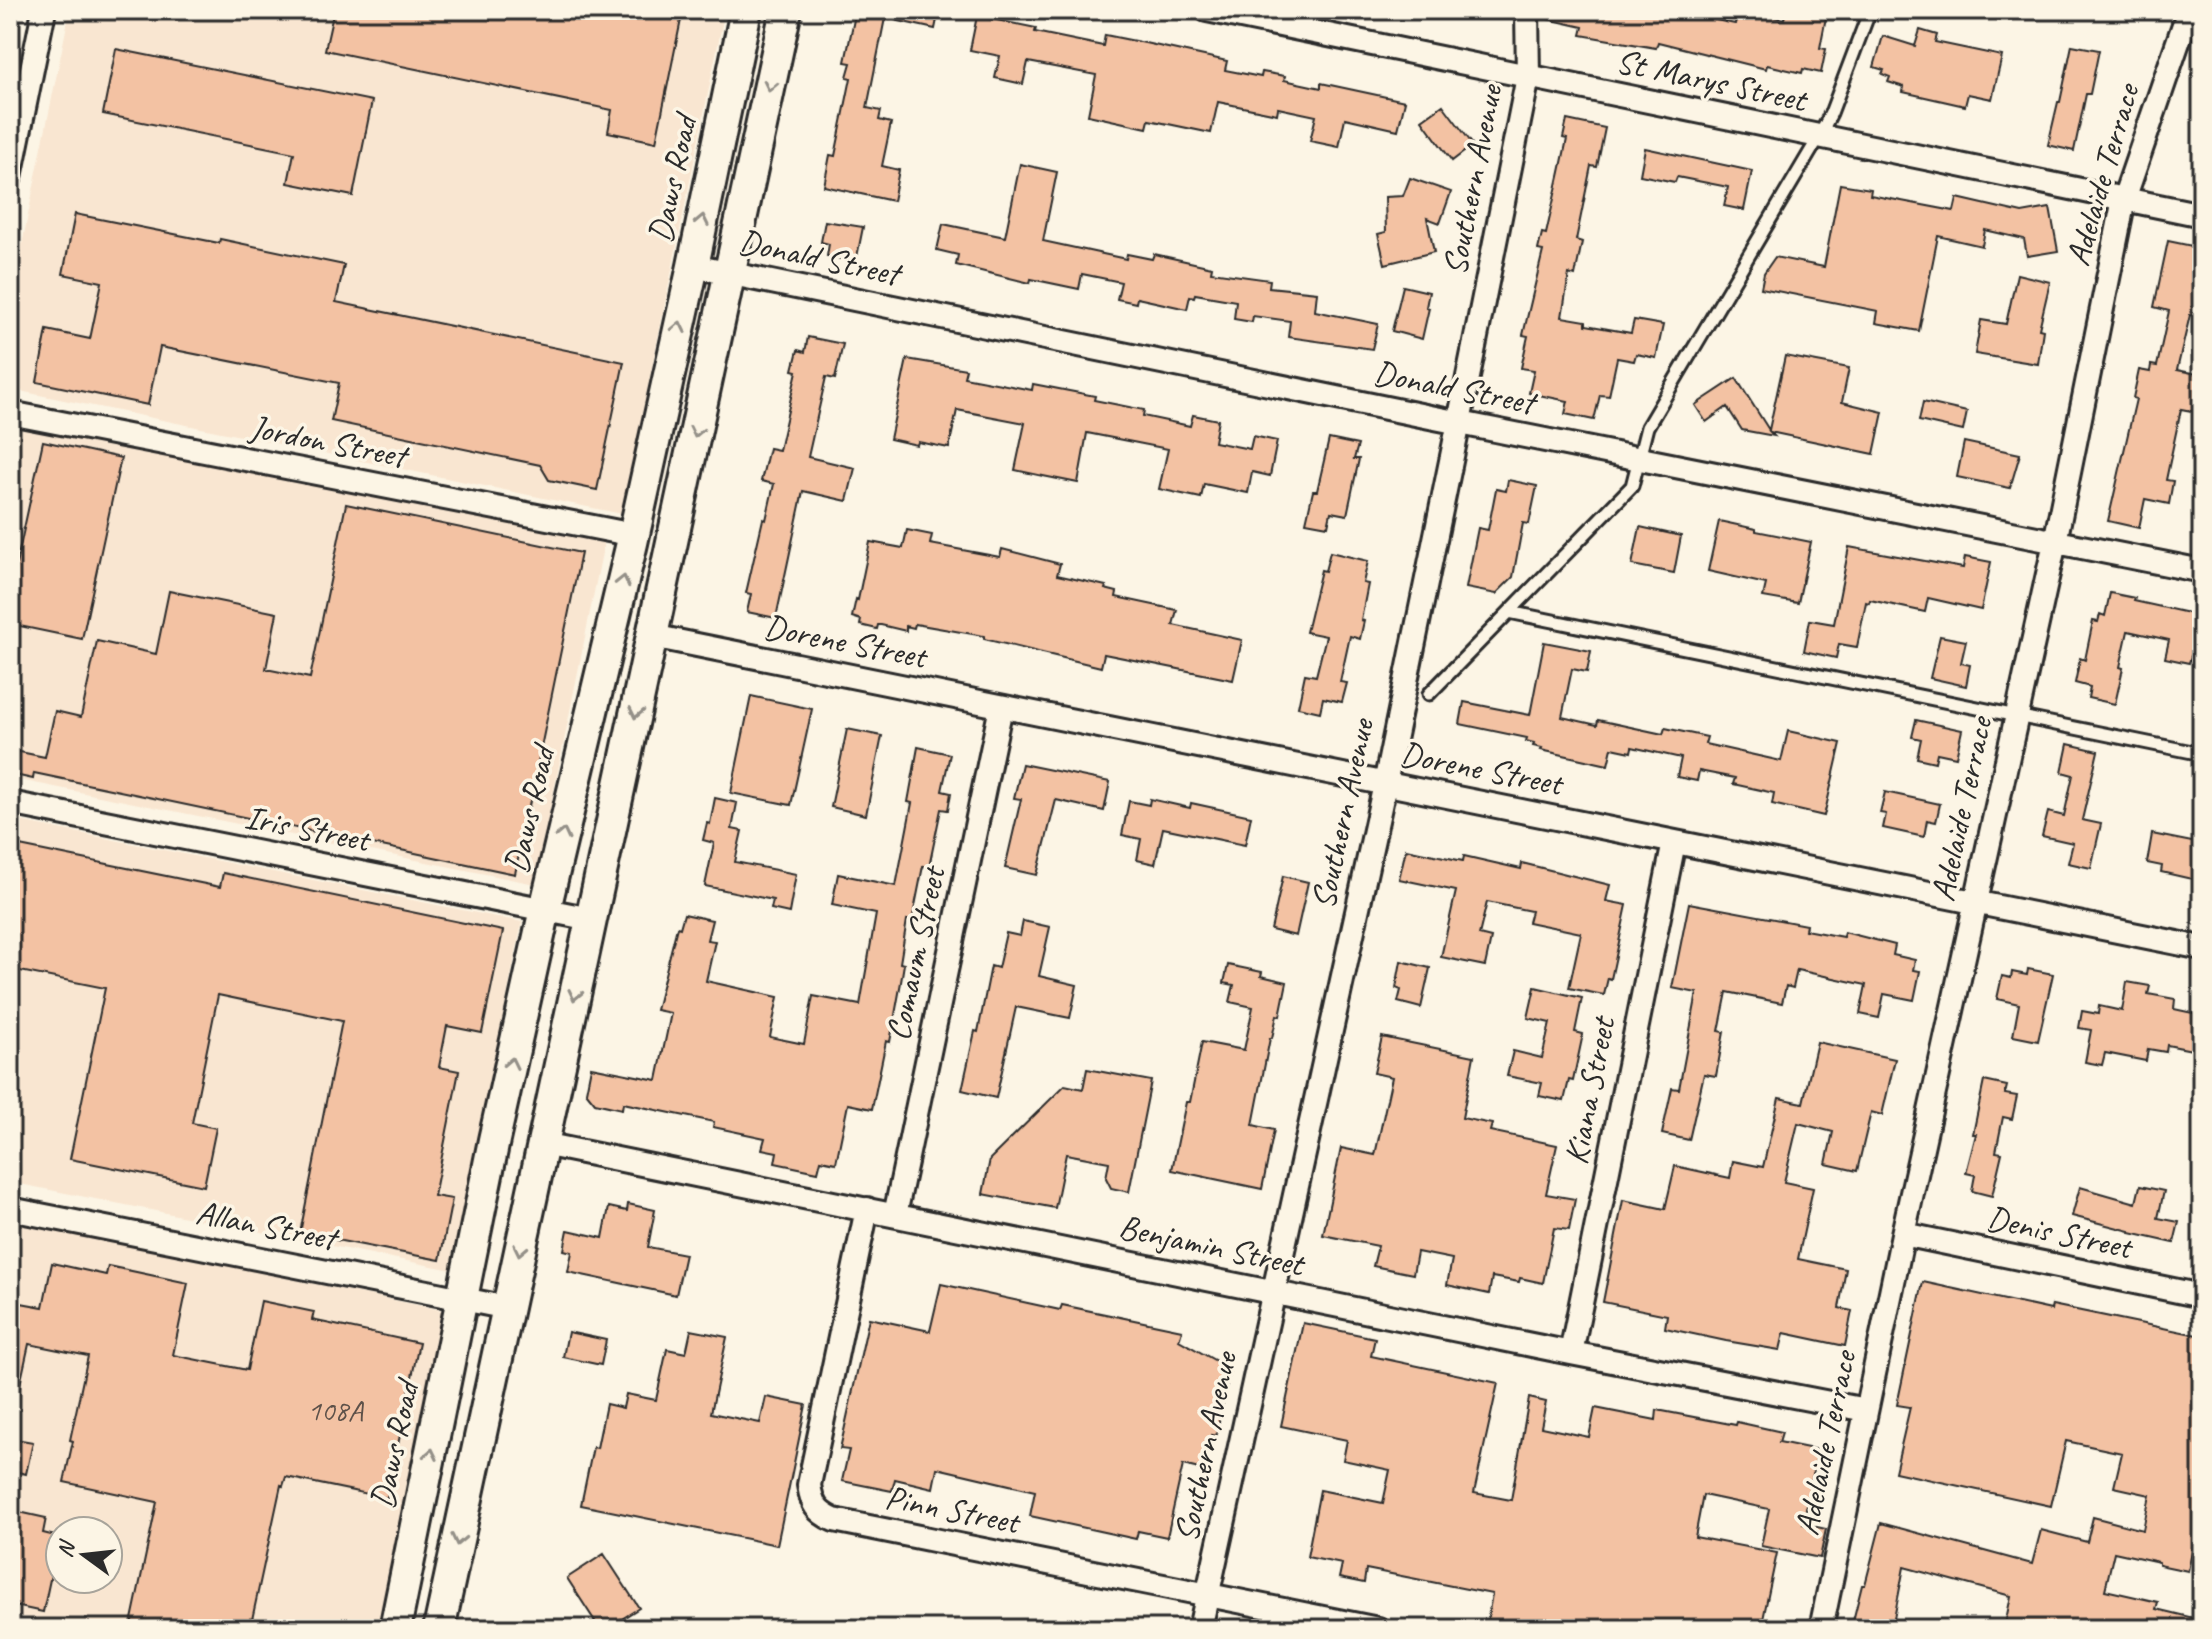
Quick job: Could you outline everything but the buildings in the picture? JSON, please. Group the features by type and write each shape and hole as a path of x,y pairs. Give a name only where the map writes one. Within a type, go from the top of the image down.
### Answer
{"main road":[{"name":"Daws Road","path":"395,1629 497,1124 634,535 746,10"},
{"path":"439,1629 786,10"}],"street":[{"path":"10,177 44,10"},
{"name":"St Marys Street","path":"1207,10 2202,215"},
{"name":"Southern Avenue","path":"1200,1629 1385,784 1459,422 1528,77 1527,10"},
{"name":"Adelaide Terrace","path":"1821,1629 1903,1234 2055,542 2124,199 2189,10"},
{"name":"Donald Street","path":"693,266 2202,571"},
{"name":"Jordon Street","path":"10,413 634,535"},
{"name":"Dorene Street","path":"652,636 2202,948"},
{"name":"Comaum Street","path":"895,1215 1001,707"},
{"name":"Iris Street","path":"10,803 591,919"},
{"name":"Kiana Street","path":"1571,1353 1674,842"},
{"name":"Benjamin Street","path":"543,1144 1866,1410"},
{"name":"Allan Street","path":"10,1209 508,1308"},
{"name":"Pinn Street","path":"867,1209 809,1485 811,1501 819,1513 834,1520 1378,1629"},
{"name":"Denis Street","path":"1903,1234 2202,1296"}],"lane":[{"path":"1429,694 1632,486 1647,427 1819,137 1870,10"},
{"path":"1509,612 2202,754"}],"shaded area":[{"path":"70,10 725,10 622,514 10,389 10,303"},
{"path":"10,423 604,543 535,884 10,778"},
{"path":"10,819 522,922 452,1270 10,1182"},
{"path":"10,1220 451,1312 385,1629 81,1629 10,1615"}]}
